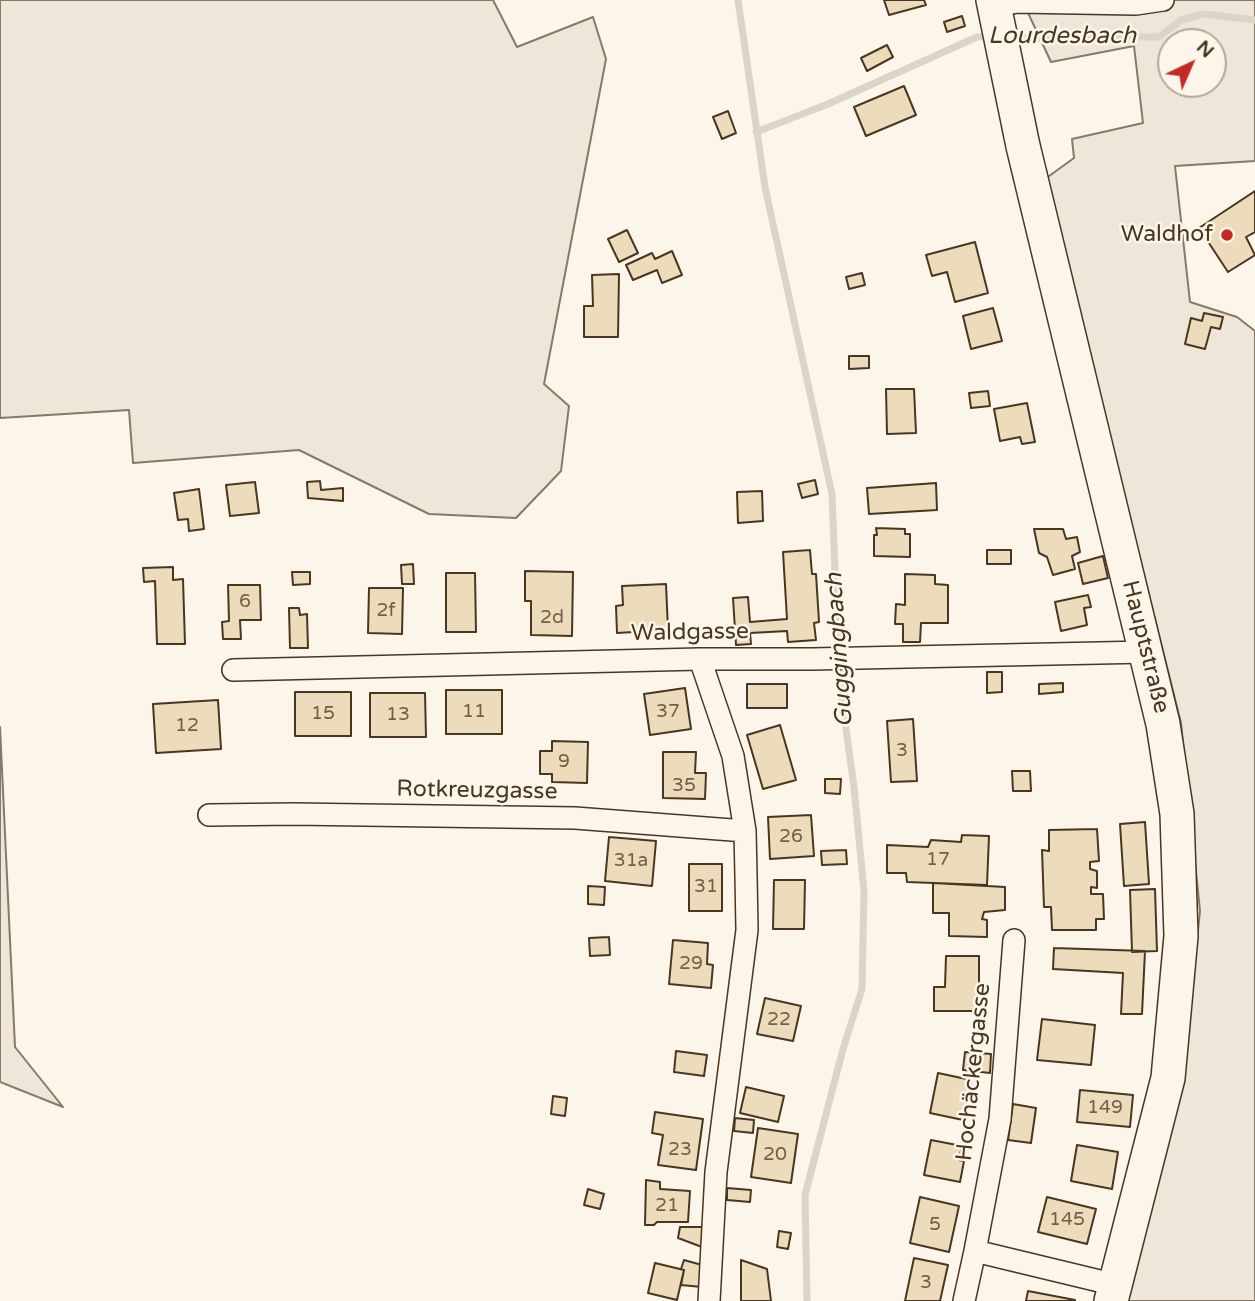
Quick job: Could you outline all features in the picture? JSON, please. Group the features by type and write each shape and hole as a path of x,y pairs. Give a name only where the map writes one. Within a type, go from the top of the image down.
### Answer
{"main road":[{"name":"Hauptstraße","path":"995,10 1023,146 1147,652 1163,724 1177,814 1181,936 1168,1078 1113,1293"}],"street":[{"path":"995,10 1018,2 1136,4 1163,0"},
{"name":"Waldgasse","path":"233,670 1147,652"},
{"path":"700,659 733,756 745,831 747,930 716,1172 709,1301"},
{"name":"Rotkreuzgasse","path":"209,815 575,818 745,831"},
{"name":"Hochäckergasse","path":"964,1301 1000,1119 1014,940"},
{"path":"975,1251 1113,1293"}],"shaded area":[{"path":"0,0 493,0 517,47 593,17 606,59 544,384 569,406 561,471 516,518 429,514 299,450 133,463 129,410 0,418"},
{"path":"1022,0 1255,0 1255,161 1175,166 1190,302 1237,317 1255,331 1255,1301 1121,1301 1184,1066 1200,911 1181,723 1045,179 1074,158 1072,139 1143,123 1134,46 1051,62"},
{"path":"0,727 15,1047 63,1107 0,1082"}],"building":[{"path":"884,0 924,0 926,5 889,15"},
{"path":"962,16 965,26 947,32 944,22"},
{"path":"887,45 893,57 867,71 861,58"},
{"path":"904,86 916,115 866,136 854,107"},
{"path":"728,111 736,133 722,139 713,117"},
{"name":"Waldhof","path":"1255,191 1255,232 1246,237 1255,255 1228,272 1199,228"},
{"path":"627,230 638,253 619,262 608,239"},
{"path":"975,242 988,293 955,302 947,272 932,276 926,255"},
{"path":"672,251 682,275 662,283 657,270 633,280 626,265 652,253 655,259"},
{"path":"862,273 865,285 849,289 846,277"},
{"path":"619,274 618,337 584,337 584,306 593,306 592,275"},
{"path":"993,308 1002,341 971,349 963,316"},
{"path":"1204,313 1223,317 1220,329 1211,327 1205,349 1185,344 1191,318 1202,321"},
{"path":"849,356 869,356 869,368 849,369"},
{"path":"886,389 914,389 916,433 887,434"},
{"path":"988,391 990,406 971,408 969,393"},
{"path":"1027,403 1035,442 1022,444 1020,437 1000,441 994,409"},
{"path":"815,480 818,494 802,498 798,484"},
{"path":"320,481 321,490 343,488 343,501 308,498 307,482"},
{"path":"255,482 259,513 230,516 226,485"},
{"path":"936,483 937,510 869,514 867,488"},
{"path":"199,489 204,529 189,531 188,519 178,520 174,493"},
{"path":"762,491 763,521 738,523 737,492"},
{"path":"876,528 905,529 905,534 910,534 910,557 874,556"},
{"path":"1034,529 1063,529 1066,539 1077,537 1080,552 1072,556 1075,569 1053,575 1047,557 1039,553"},
{"path":"810,550 812,574 816,574 819,622 814,623 816,640 788,642 787,631 750,633 751,644 736,645 733,598 748,597 750,622 787,619 783,552"},
{"path":"987,550 1011,550 1011,564 987,564"},
{"path":"1103,556 1108,578 1083,584 1078,563"},
{"path":"413,564 414,584 402,584 401,565"},
{"path":"173,567 173,580 183,579 185,644 157,644 155,581 144,582 143,568"},
{"path":"525,571 573,572 572,636 531,635 531,601 525,601"},
{"path":"292,572 310,572 310,584 293,585"},
{"path":"446,573 475,573 476,632 446,632"},
{"path":"905,574 935,575 935,584 948,585 948,623 921,623 920,642 903,642 903,624 895,624 896,604 905,605"},
{"path":"666,584 668,630 617,633 616,606 623,605 622,586"},
{"path":"228,585 260,585 261,620 240,620 241,639 223,639 222,622 229,621"},
{"path":"369,588 403,588 402,634 368,633"},
{"path":"1088,595 1091,607 1084,608 1087,625 1061,631 1055,602"},
{"path":"289,608 299,608 300,615 307,614 308,648 290,648"},
{"path":"987,672 1002,672 1002,692 987,693"},
{"path":"1063,683 1063,692 1039,694 1039,684"},
{"path":"747,684 787,684 787,708 747,708"},
{"path":"685,688 691,729 650,735 644,694"},
{"path":"446,690 502,690 502,734 446,734"},
{"path":"295,692 351,692 351,736 295,736"},
{"path":"370,693 425,693 426,737 370,737"},
{"path":"218,700 221,749 156,753 153,704"},
{"path":"913,719 917,781 891,782 887,721"},
{"path":"780,725 796,780 763,789 747,735"},
{"path":"552,741 588,742 587,783 552,782 552,774 540,774 540,751 552,751"},
{"path":"663,752 696,752 695,773 706,773 705,799 663,798"},
{"path":"1012,771 1030,771 1031,791 1013,791"},
{"path":"825,779 841,779 840,794 825,793"},
{"path":"811,815 814,856 770,859 768,817"},
{"path":"1145,822 1149,884 1124,886 1120,824"},
{"path":"1097,829 1099,861 1090,862 1090,869 1097,871 1097,888 1091,887 1091,894 1103,894 1104,919 1096,919 1096,930 1052,930 1051,907 1044,907 1042,850 1049,851 1049,830"},
{"path":"962,835 989,836 987,885 907,882 906,873 887,873 887,845 928,847 931,840 961,842"},
{"path":"609,837 656,841 652,886 605,881"},
{"path":"846,850 847,864 822,865 821,851"},
{"path":"689,864 722,864 722,911 689,911"},
{"path":"774,880 805,880 804,929 773,929"},
{"path":"933,883 1005,887 1005,910 984,912 982,919 987,920 987,937 949,936 949,913 933,913"},
{"path":"588,886 605,887 604,905 588,904"},
{"path":"1155,889 1157,951 1132,952 1130,890"},
{"path":"609,937 610,955 590,956 589,938"},
{"path":"673,940 708,943 707,964 713,965 711,988 669,984"},
{"path":"1054,948 1145,951 1142,1014 1121,1014 1123,973 1053,969"},
{"path":"946,956 979,956 979,1011 934,1011 934,987 945,987"},
{"path":"765,998 801,1006 793,1041 757,1034"},
{"path":"1042,1019 1095,1025 1091,1065 1037,1060"},
{"path":"676,1051 707,1055 704,1076 674,1072"},
{"path":"965,1052 991,1054 990,1073 963,1070"},
{"path":"938,1073 971,1080 963,1120 930,1113"},
{"path":"746,1087 784,1096 778,1122 740,1113"},
{"path":"1080,1090 1133,1095 1130,1127 1077,1122"},
{"path":"553,1096 567,1098 565,1116 551,1114"},
{"path":"1013,1104 1036,1108 1031,1143 1008,1140"},
{"path":"655,1112 703,1119 696,1170 658,1165 663,1135 652,1133"},
{"path":"735,1118 754,1120 753,1133 734,1131"},
{"path":"758,1128 798,1134 791,1183 751,1177"},
{"path":"931,1140 962,1146 959,1160 964,1161 960,1182 924,1175"},
{"path":"1077,1145 1118,1152 1112,1189 1071,1181"},
{"path":"646,1180 660,1182 660,1189 690,1191 688,1222 657,1222 654,1225 645,1225"},
{"path":"727,1188 751,1190 750,1202 727,1200"},
{"path":"588,1189 604,1194 600,1209 584,1205"},
{"path":"920,1197 959,1206 949,1252 910,1243"},
{"path":"1047,1197 1096,1209 1087,1244 1038,1232"},
{"path":"680,1227 702,1227 702,1247 678,1238"},
{"path":"779,1231 791,1233 788,1249 777,1247"},
{"path":"914,1258 948,1265 940,1301 905,1301"},
{"path":"684,1260 702,1265 702,1287 681,1285"},
{"path":"741,1260 767,1269 771,1301 741,1301"},
{"path":"655,1263 684,1270 677,1300 648,1293"},
{"path":"1028,1291 1075,1300 1075,1301 1026,1301"}],"waterway":[{"name":"Guggingbach","path":"738,0 765,187 832,494 839,678 854,787 864,891 862,989 843,1049 805,1195 807,1301"},
{"name":"Lourdesbach","path":"1008,36 1067,41 1099,37 1159,37 1181,20 1204,14 1255,20"},
{"name":"Lourdesbach","path":"756,132 828,104 977,37 993,36"}],"place":[{"name":"Waldhof","path":"1227,235"}]}
